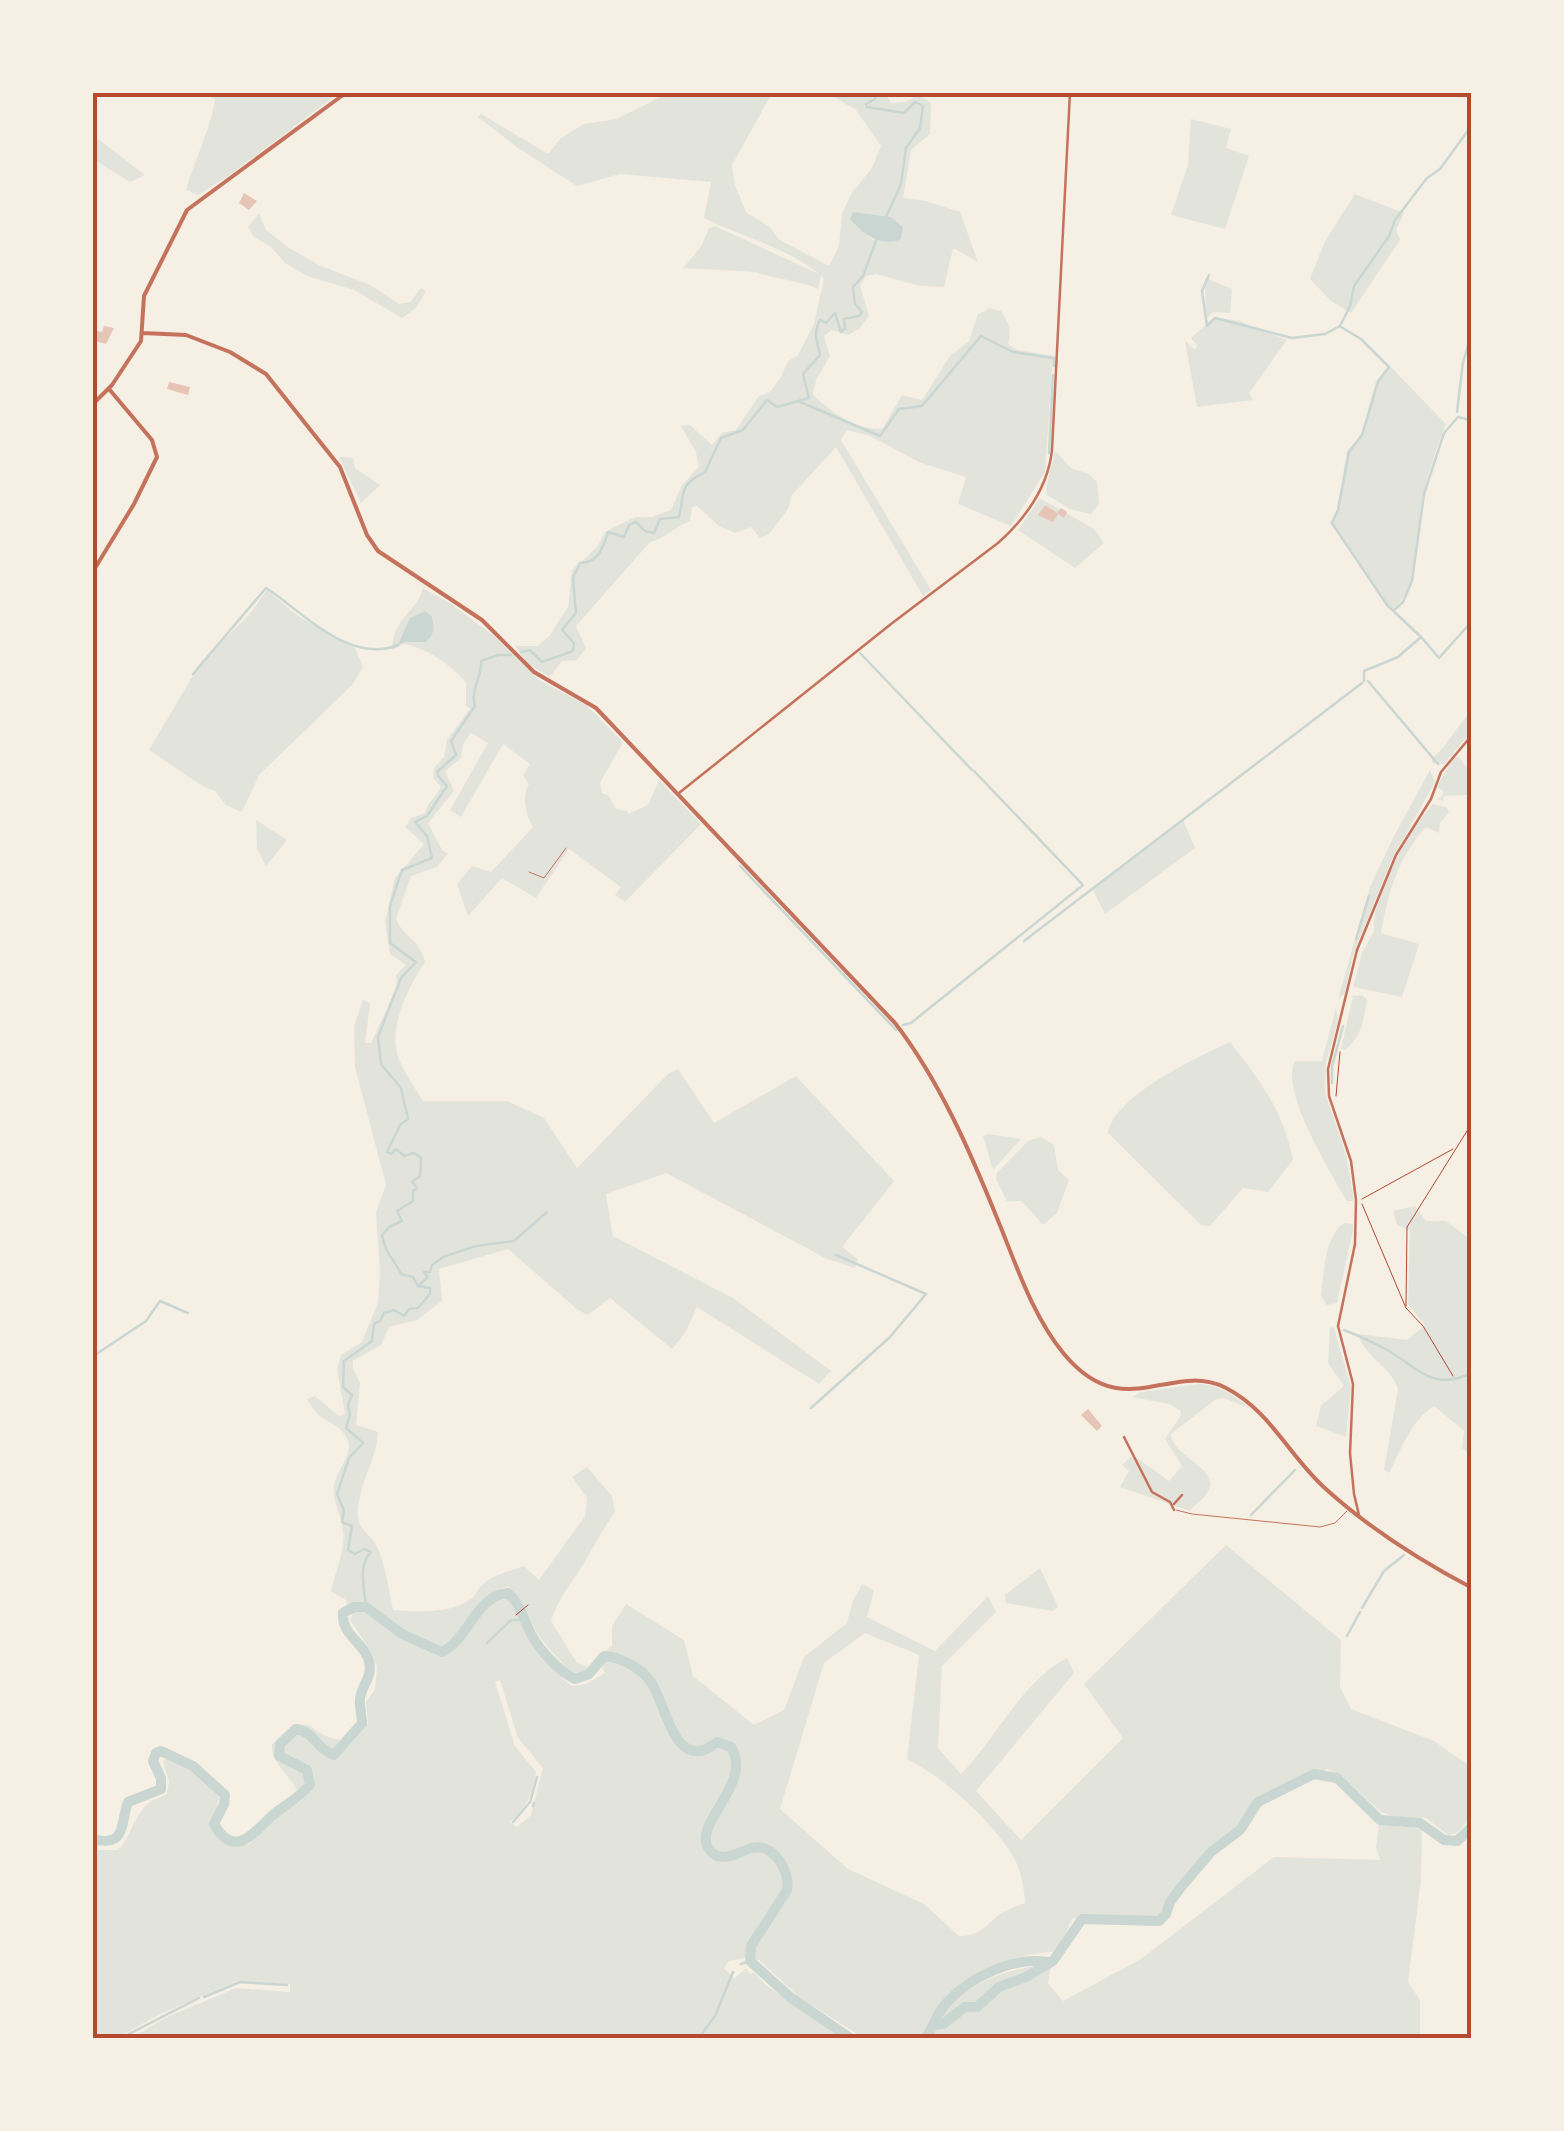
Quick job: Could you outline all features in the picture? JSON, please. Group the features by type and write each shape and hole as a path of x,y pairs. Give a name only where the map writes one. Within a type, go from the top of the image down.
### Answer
{"street":[{"path":"92,404 109,389 135,352 143,333 144,296 187,210 347,92"},
{"path":"678,794 998,544 1040,493 1048,476 1052,450 1070,92"},
{"path":"143,333 186,335 247,361 266,374 340,467 366,535 378,551 492,628 534,672 596,708 908,1041 974,1166 1028,1293 1066,1355 1092,1380 1140,1390 1200,1382 1228,1389 1267,1420 1310,1474 1349,1509 1432,1567 1472,1588"},
{"path":"92,573 157,457 152,440 109,389"},
{"path":"1360,1516 1350,1453 1353,1384 1338,1326 1355,1244 1356,1200 1350,1161 1329,1096 1328,1069 1358,950 1396,855 1431,799 1441,772 1472,735"},
{"path":"1124,1437 1152,1492 1174,1508 1182,1496"},
{"path":"1341,1502 1354,1494"}],"lane":[{"path":"529,872 544,878 566,848"},
{"path":"1174,1508 1192,1514 1320,1527 1335,1523 1349,1509"}],"path":[{"path":"1336,1100 1340,1052"},
{"path":"1406,1308 1408,1228 1472,1123"},
{"path":"1453,1376 1423,1326 1406,1308 1360,1199 1456,1148"},
{"path":"516,1615 528,1605"}],"shaded area":[{"path":"207,93 339,93 198,195 186,190 213,109 215,99"},
{"path":"669,93 772,93 732,165 735,185 746,212 771,228 778,239 829,266 839,246 842,214 851,194 872,168 881,146 856,110 827,93 886,93 891,103 919,95 931,103 930,134 911,150 903,198 960,212 978,262 953,248 944,287 920,286 876,274 866,276 860,285 869,316 848,335 832,330 824,336 830,356 813,394 845,419 865,427 883,428 902,395 922,400 950,356 969,341 978,314 990,308 1001,311 1006,320 1010,330 1008,344 1018,350 1053,356 1045,472 1011,526 958,504 966,477 921,463 870,436 847,430 841,440 931,590 923,596 836,447 792,495 788,509 769,534 760,538 751,527 735,533 719,526 697,506 692,507 690,521 650,542 576,626 586,648 577,660 562,661 550,677 527,663 515,646 538,646 550,635 568,607 572,570 597,547 605,532 635,517 652,517 671,510 682,485 699,467 696,452 681,426 690,425 712,445 722,433 736,430 759,396 770,392 788,361 798,355 814,324 824,279 821,275 818,289 756,272 683,268 701,247 709,228 715,226 819,274 778,249 704,218 711,182 620,174 577,186 478,117 481,114 548,154 561,138 584,124 616,119","holes":["853,212 891,217 903,227 875,241 854,225"]},
{"path":"1191,119 1231,129 1226,148 1249,156 1225,229 1171,215 1188,165"},
{"path":"93,135 145,175 130,182 93,159"},
{"path":"1355,194 1404,213 1396,230 1400,240 1351,313 1331,301 1310,279 1325,241"},
{"path":"853,212 891,217 903,227 901,239 887,242 873,238 850,219"},
{"path":"259,214 266,230 289,248 370,285 399,304 410,302 421,288 426,291 416,308 402,318 354,290 307,276 253,236 248,227"},
{"path":"1205,278 1232,289 1230,313 1213,312 1206,319"},
{"path":"1215,317 1239,321 1287,340 1249,393 1253,400 1197,407 1185,341 1195,350 1197,345 1191,338"},
{"path":"1389,365 1446,424 1422,499 1413,574 1401,600 1391,610 1330,523 1337,510 1347,451 1361,435 1376,381"},
{"path":"1055,451 1071,468 1089,474 1097,482 1099,504 1091,514 1070,509 1047,495"},
{"path":"339,457 353,458 355,468 380,485 361,503"},
{"path":"1040,498 1094,529 1104,543 1075,568 1018,530"},
{"path":"423,588 494,636 539,680 586,705 623,742 600,783 602,793 608,795 616,809 628,814 648,805 659,780 701,824 625,902 615,895 621,887 569,849 536,898 502,878 468,916 457,884 472,866 491,872 533,827 525,806 529,784 523,775 530,764 503,744 461,817 450,810 488,743 471,733 463,744 461,758 445,771 454,791 428,823 448,854 437,867 411,876 396,919 419,947 425,962 406,996 396,1034 399,1059 423,1101 507,1101 544,1118 577,1168 668,1074 678,1069 714,1123 796,1076 894,1181 842,1247 858,1259 855,1268 827,1259 666,1173 606,1194 613,1236 733,1298 831,1371 819,1384 697,1307 672,1349 610,1298 588,1315 508,1249 439,1269 442,1301 417,1320 389,1327 381,1345 353,1361 360,1383 356,1425 378,1432 358,1516 381,1556 393,1610 443,1610 463,1604 491,1579 524,1566 539,1580 585,1516 587,1498 572,1477 587,1467 612,1496 615,1512 561,1598 551,1621 577,1663 589,1667 579,1674 568,1671 546,1645 510,1587 488,1597 457,1636 436,1649 394,1626 371,1606 361,1602 348,1607 346,1600 331,1591 344,1537 334,1485 349,1448 341,1430 317,1414 307,1399 315,1396 339,1416 345,1414 337,1370 341,1355 362,1342 378,1302 376,1212 386,1185 355,1067 354,1027 363,999 370,1004 365,1043 371,1043 397,987 396,975 406,965 390,954 385,922 395,878 424,844 405,827 411,818 425,813 441,787 433,778 434,768 444,757 447,740 470,709 466,706 466,682 446,663 404,644 392,650 397,629"},
{"path":"267,590 295,614 355,648 363,667 352,685 259,775 242,812 226,805 215,791 149,750 201,662 248,616"},
{"path":"425,611 433,621 429,639 398,645 410,618"},
{"path":"1471,712 1471,732 1444,764 1432,763 1432,758"},
{"path":"1459,757 1467,768 1471,766 1471,799 1467,795 1437,799 1443,791 1437,787 1453,758"},
{"path":"1430,770 1435,782 1392,859 1353,955 1345,993 1338,999 1370,887"},
{"path":"1433,804 1446,807 1449,812 1440,823 1439,833 1426,827 1401,863 1381,933 1419,944 1402,997 1353,987 1362,953 1374,931 1385,883 1403,846"},
{"path":"256,820 287,840 266,866 257,849"},
{"path":"1183,820 1195,848 1105,914 1092,888"},
{"path":"1353,996 1367,999 1361,1027 1351,1045 1341,1049"},
{"path":"1336,1007 1338,1021 1326,1062 1325,1093 1346,1155 1353,1201 1347,1201 1319,1152 1300,1111 1292,1074 1295,1061 1322,1061"},
{"path":"1230,1042 1269,1097 1284,1127 1293,1160 1268,1192 1243,1188 1210,1226 1201,1225 1108,1133 1125,1105 1141,1092"},
{"path":"983,1136 1021,1139 993,1170"},
{"path":"1041,1137 1054,1145 1058,1170 1069,1180 1057,1213 1043,1225 1022,1201 1007,1201 996,1179 997,1173 1028,1141"},
{"path":"1415,1206 1426,1221 1446,1221 1471,1240 1467,1341 1471,1352 1471,1454 1462,1448 1464,1431 1434,1406 1413,1427 1389,1473 1384,1470 1398,1389 1358,1334 1407,1340 1425,1325 1408,1304 1410,1230 1397,1225 1393,1211"},
{"path":"1344,1223 1353,1224 1353,1231 1337,1303 1327,1305 1321,1296 1326,1256 1332,1237"},
{"path":"1330,1327 1334,1328 1351,1387 1346,1437 1316,1426 1321,1406 1344,1386 1328,1363"},
{"path":"1199,1384 1221,1389 1251,1409 1224,1398 1216,1399 1171,1434 1180,1450 1208,1477 1210,1484 1205,1496 1190,1511 1120,1487 1129,1471 1122,1465 1133,1455 1169,1481 1182,1466 1165,1439 1181,1415 1180,1410 1132,1397 1141,1392"},
{"path":"1226,1545 1341,1640 1340,1687 1351,1709 1434,1741 1471,1767 1471,1818 1457,1833 1448,1835 1426,1818 1393,1817 1381,1812 1341,1775 1327,1769 1258,1802 1240,1830 1211,1852 1182,1886 1159,1921 1073,1918 1057,1951 1027,1955 979,1972 950,1995 919,2038 864,2038 800,1998 759,1960 744,1958 729,1961 724,1968 734,1979 746,1968 750,1974 754,1972 766,1985 841,2038 132,2038 165,2018 236,1988 290,1992 290,1984 237,1981 160,2014 117,2038 93,2038 93,1850 118,1850 145,1806 167,1794 169,1781 163,1762 166,1758 196,1774 219,1797 212,1828 221,1839 249,1844 280,1812 300,1801 294,1785 275,1759 272,1744 304,1724 341,1740 357,1723 368,1724 366,1702 375,1689 377,1667 350,1620 354,1611 367,1610 400,1636 438,1655 458,1645 487,1608 506,1595 518,1608 544,1657 572,1686 586,1684 605,1673 596,1658 612,1646 612,1626 626,1604 684,1640 693,1676 754,1725 784,1710 804,1657 847,1623 862,1584 874,1590 867,1617 935,1651 988,1596 996,1612 942,1666 938,1748 961,1774 1036,1681 1067,1658 1074,1673 976,1791 1021,1840 1123,1738 1084,1684","holes":["865,1633 919,1655 907,1759 935,1776 976,1811 1000,1837 1019,1868 1025,1903 1001,1913 975,1933 959,1936 924,1904 848,1869 780,1809 824,1663","500,1680 518,1738 543,1768 531,1815 517,1827 510,1822 528,1800 536,1772 515,1746 495,1682"]},
{"path":"1040,1568 1058,1607 1053,1611 1006,1603 1005,1595"},
{"path":"1379,1824 1422,1829 1421,1880 1408,1982 1420,2000 1420,2034 1428,2038 929,2038 939,2017 960,1996 989,1979 1022,1968 1051,1967 1048,1983 1063,2001 1141,1959 1274,1857 1380,1860 1376,1847"}],"building":[{"path":"244,193 257,201 249,210 239,203"},
{"path":"104,326 114,328 106,344 95,341 96,336 92,335 94,330 102,332"},
{"path":"169,382 190,387 188,395 167,389"},
{"path":"1045,505 1057,513 1061,508 1067,512 1064,518 1058,514 1053,522 1038,515"},
{"path":"1088,1409 1102,1426 1097,1431 1081,1415"}],"waterway":[{"path":"876,92 867,107 904,113 915,102 923,106 920,128 906,148 901,184 886,217"},
{"path":"1209,275 1202,291 1207,326 1215,318 1292,338 1325,334 1340,326 1354,286 1389,236 1395,220 1472,125"},
{"path":"521,652 530,650 542,662 573,651 574,643 562,630 576,613 573,578 580,563 599,553 608,532 624,537 629,525 636,522 654,533 660,519 679,517 686,486 705,472 721,438 743,430 767,400 777,407 809,398 803,374 820,355 816,338 820,320 826,323 835,313 841,332 844,319 862,312 855,304 853,287 863,276 877,238"},
{"path":"1341,327 1361,339 1389,367 1378,382 1362,435 1349,452 1332,523 1387,605 1421,637"},
{"path":"1457,412 1463,362 1472,333"},
{"path":"798,401 880,436 899,409 922,406 981,336 1013,352 1054,358 1054,366"},
{"path":"1049,453 1053,375"},
{"path":"1394,610 1403,602 1412,581 1424,494 1444,433 1458,417"},
{"path":"1459,417 1472,421"},
{"path":"193,674 266,588 344,642 362,648 398,645"},
{"path":"1364,681 1364,671 1398,657 1421,637 1439,658 1472,621"},
{"path":"860,653 972,770"},
{"path":"366,1607 363,1570 371,1552 364,1549 355,1554 348,1550 352,1526 342,1522 344,1510 337,1494 349,1458 363,1443 346,1428 352,1395 343,1387 344,1361 372,1341 374,1324 384,1313 394,1310 404,1316 430,1294 430,1288 418,1286 413,1277 401,1274 382,1235 402,1221 397,1211 413,1201 417,1188 412,1182 420,1176 421,1158 414,1153 404,1156 396,1149 391,1154 387,1152 400,1125 408,1119 401,1088 381,1064 378,1037 401,978 416,962 390,943 390,906 402,870 432,858 427,836 415,822 427,816 447,786 438,771 456,755 451,741 475,706 481,661 511,655"},
{"path":"1368,681 1438,764"},
{"path":"1024,941 1362,683"},
{"path":"903,1025 911,1023 1083,885 974,771"},
{"path":"740,866 896,1030"},
{"path":"1356,939 1369,896"},
{"path":"1332,1083 1332,1067 1343,1026"},
{"path":"418,1286 428,1277 424,1272 430,1272 432,1265 443,1257 476,1246 514,1241 547,1212"},
{"path":"811,1408 890,1337 926,1294 836,1255"},
{"path":"92,1357 146,1321 160,1301 188,1313"},
{"path":"1344,1330 1384,1348 1428,1376 1447,1380 1472,1373"},
{"path":"1251,1515 1295,1470"},
{"path":"1362,1608 1384,1571 1404,1555"},
{"path":"92,1839 117,1837 128,1802 161,1789 161,1778 153,1761 161,1751 193,1766 225,1795 214,1824 223,1836 231,1841 248,1838 310,1785 307,1770 279,1756 280,1744 296,1729 334,1755 362,1723 360,1699 369,1661 349,1633 343,1613 354,1607 366,1607 402,1634 442,1652 452,1646 480,1609 508,1593 539,1646 569,1676 575,1679 589,1674 604,1656 624,1661 651,1682 682,1744 691,1750 703,1750 717,1742 731,1747 735,1775 708,1828 709,1849 724,1857 752,1848 767,1850 779,1860 788,1883 751,1946 750,1961 790,1997 850,2038"},
{"path":"1347,1636 1360,1612"},
{"path":"487,1643 511,1620 526,1620"},
{"path":"933,2025 943,2024 965,2007 977,2007 999,1987 1053,1961 1082,1919 1159,1921 1182,1886 1211,1852 1240,1830 1258,1802 1314,1774 1337,1778 1380,1820 1420,1823 1444,1840 1457,1841 1472,1827"},
{"path":"513,1822 530,1802 537,1777"},
{"path":"741,1964 750,1961"},
{"path":"925,2038 950,1999 975,1980 1019,1963 1048,1962"},
{"path":"699,2038 715,2016 733,1972"},
{"path":"204,1997 240,1982 287,1985"},
{"path":"125,2036 199,1998"}]}
